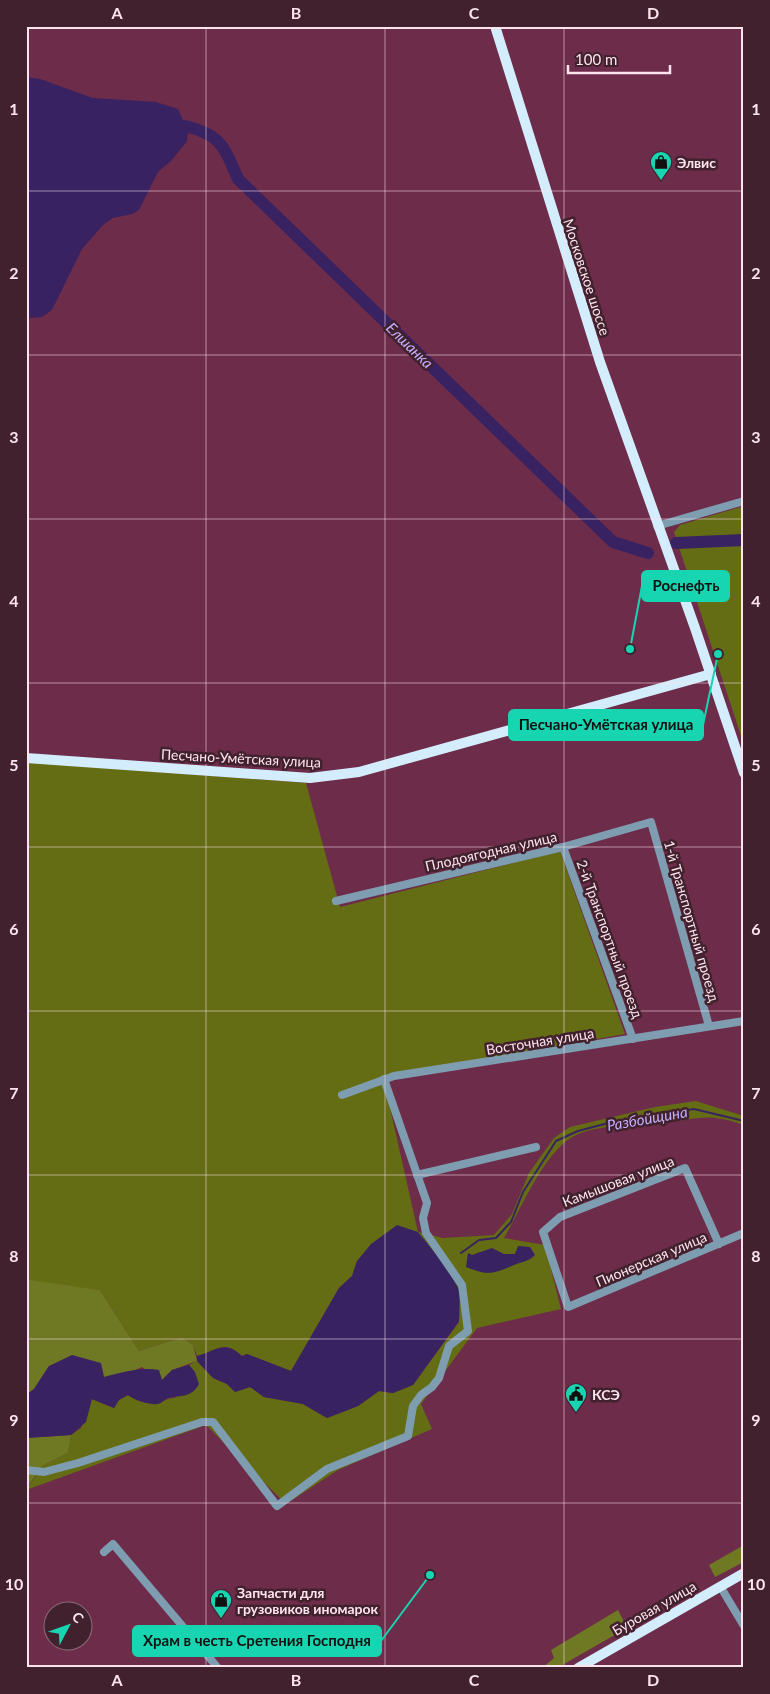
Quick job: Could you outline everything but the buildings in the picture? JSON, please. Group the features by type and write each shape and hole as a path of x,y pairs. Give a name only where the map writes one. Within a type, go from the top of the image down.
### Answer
{"main road":[{"name":"Московское шоссе","path":"496,26 600,362 711,674"},
{"name":"Песчано-Умётская улица","path":"26,758 310,778 335,776 359,772 711,674"},
{"path":"711,674 744,774"},
{"name":"Буровая улица","path":"578,1668 744,1573"}],"street":[{"path":"659,530 744,501"},
{"name":"Плодоягодная улица","path":"336,901 563,847 650,822"},
{"name":"1-й Транспортный проезд","path":"650,822 709,1026"},
{"name":"2-й Транспортный проезд","path":"563,847 633,1039"},
{"name":"Восточная улица","path":"342,1095 394,1076 744,1020"},
{"path":"26,1470 44,1472 78,1464 202,1422 213,1422 277,1506 327,1469 408,1436 413,1406 421,1395 432,1387 439,1378 449,1346 468,1331 462,1285 426,1233 423,1218 426,1203 384,1079"},
{"path":"417,1175 536,1147"},
{"name":"Камышовая улица","path":"568,1308 543,1232 560,1217 685,1168 719,1244"},
{"name":"Пионерская улица","path":"568,1308 744,1234"},
{"path":"104,1552 113,1544 218,1668"},
{"path":"720,1586 744,1626"}],"green space":[{"path":"744,506 744,745 674,532 680,525"},
{"path":"26,762 306,783 340,907 560,851 625,1034 383,1077 418,1232 443,1238 494,1235 512,1214 529,1173 554,1138 570,1127 655,1107 696,1101 744,1116 744,1125 710,1117 597,1128 578,1134 566,1141 555,1152 535,1180 504,1238 545,1245 561,1309 477,1328 421,1404 432,1429 338,1470 286,1504 206,1425 26,1490 42,1466 68,1453 71,1435 81,1428 91,1399 114,1408 119,1400 128,1395 138,1401 152,1404 175,1398 195,1372 189,1365 197,1361 213,1378 227,1384 235,1392 250,1387 264,1397 303,1404 327,1418 358,1406 379,1391 393,1393 413,1385 459,1322 357,1261 352,1276 339,1288 291,1371 247,1354 242,1356 236,1351 225,1347 197,1356 193,1345 182,1337 139,1351 100,1290 26,1281"},
{"path":"26,1281 100,1290 139,1351 182,1337 193,1345 197,1361 172,1370 161,1381 142,1367 126,1374 104,1377 49,1366 34,1389 26,1395"},
{"path":"71,1435 68,1453 42,1466 26,1489 26,1438"},
{"path":"744,1545 744,1562 715,1577 709,1565"},
{"path":"618,1610 627,1628 557,1668 542,1668 554,1658 551,1650"}],"shaded area":[{"path":"26,77 40,79 93,98 156,102 178,109 188,131 187,141 172,160 158,172 139,210 132,214 113,218 104,224 82,249 52,310 42,317 29,318 26,316"},
{"path":"397,1225 418,1232 444,1264 460,1291 459,1321 413,1385 393,1393 379,1391 358,1406 327,1418 303,1404 264,1397 250,1387 235,1392 227,1384 213,1378 197,1361 197,1356 225,1347 236,1351 242,1356 247,1354 291,1371 339,1288 352,1276 357,1261 371,1244"},
{"path":"518,1246 530,1247 535,1255 528,1260 490,1273 466,1267 468,1253 472,1255 492,1248 504,1254 515,1254"},
{"path":"72,1355 101,1363 104,1377 132,1370 152,1369 159,1370 162,1380 172,1370 189,1365 195,1372 199,1384 189,1394 168,1398 158,1404 142,1402 128,1395 119,1400 114,1408 92,1399 86,1422 71,1435 26,1438 26,1395 34,1389 49,1366"}],"waterway":[{"name":"Елшанка","path":"185,126 214,138 225,151 238,179 613,542 648,553"},
{"name":"Елшанка","path":"676,543 744,540"},
{"name":"Разбойщина","path":"461,1253 479,1240 496,1238 511,1222 523,1192 556,1141 578,1131 616,1121 694,1109 744,1121"}],"place":[{"name":"Элвис","path":"661,181"},
{"name":"Роснефть","path":"630,649"},
{"name":"Песчано-Умётская улица","path":"718,654"},
{"name":"КСЭ","path":"576,1413"},
{"name":"Храм в честь Сретения Господня","path":"430,1575"},
{"name":"Запчасти для грузовиков иномарок","path":"221,1619"}]}
